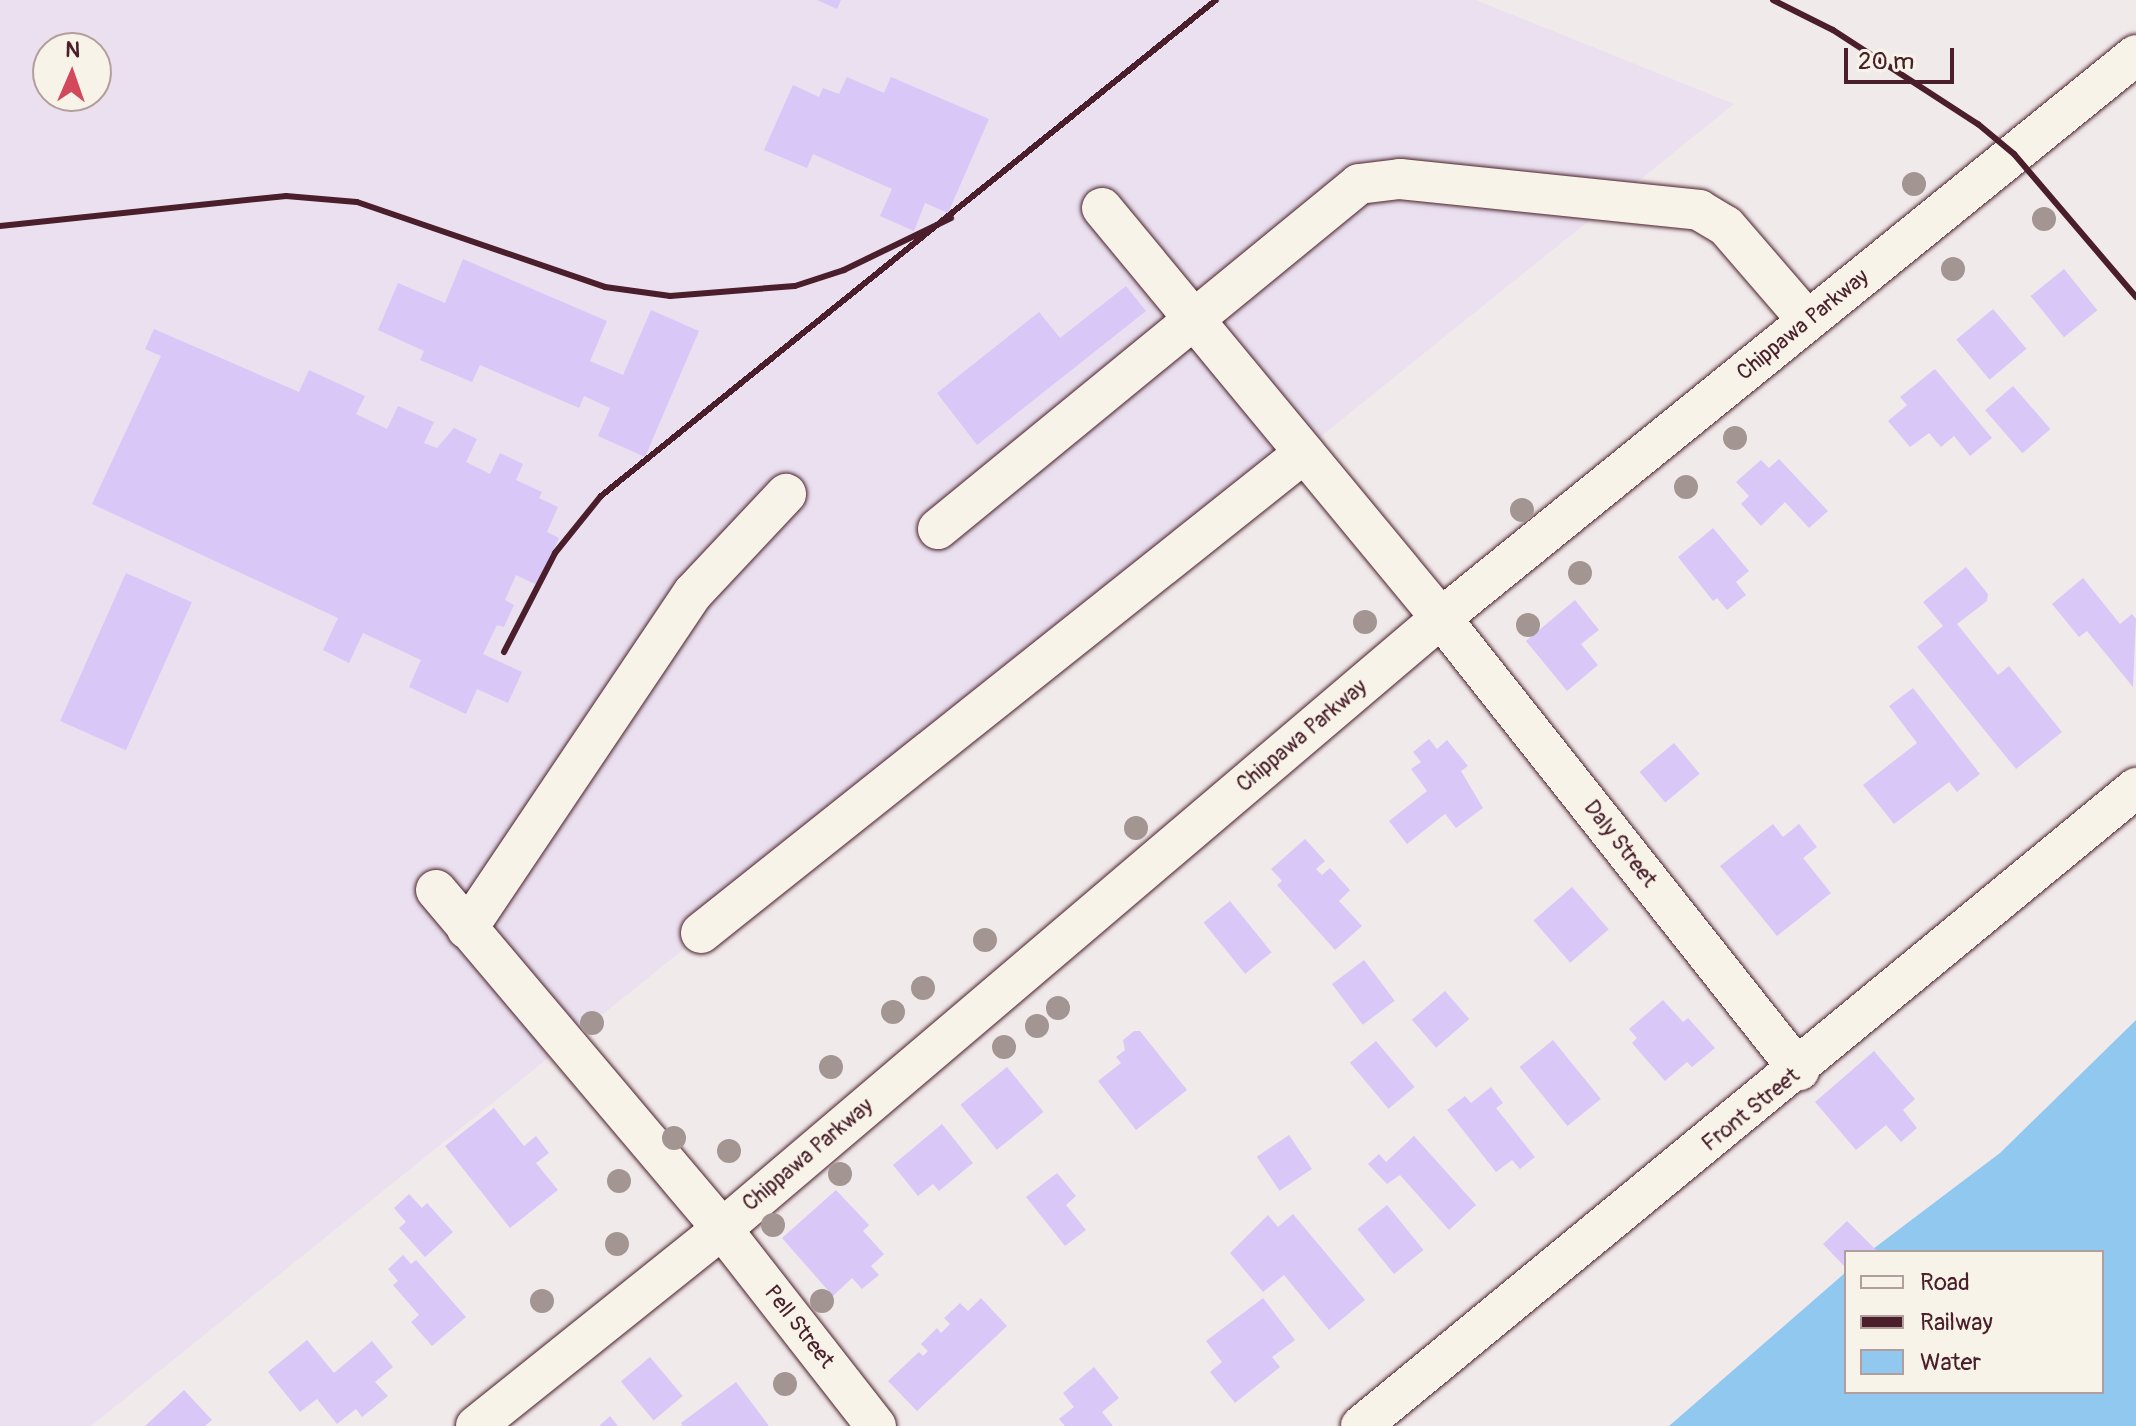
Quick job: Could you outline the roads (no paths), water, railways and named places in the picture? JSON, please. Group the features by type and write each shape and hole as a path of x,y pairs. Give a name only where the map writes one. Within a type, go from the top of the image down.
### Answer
{"street":[{"name":"Chippawa Parkway","path":"476,1426 722,1229 1441,618 2136,55"},
{"path":"938,529 1195,320 1343,193 1359,184 1400,179 1699,210 1726,226 1808,321"},
{"name":"Daly Street","path":"1102,208 1441,618 1799,1070"},
{"path":"701,933 1304,453"},
{"path":"467,929 693,593 786,494"},
{"name":"Front Street","path":"1361,1426 1799,1070 2136,788"},
{"name":"Pell Street","path":"436,890 722,1229 876,1426"}],"water":[{"path":"2136,1020 2136,1426 1669,1426 1844,1274 1844,1394 2104,1394 2104,1250 1872,1250 2000,1153"}],"railway":[{"path":"504,652 555,553 601,496 1216,0"},
{"path":"1773,0 1833,30 1978,124 2014,154 2136,297"},
{"path":"0,226 286,196 357,202 605,287 670,296 795,286 844,270 951,218"}]}
